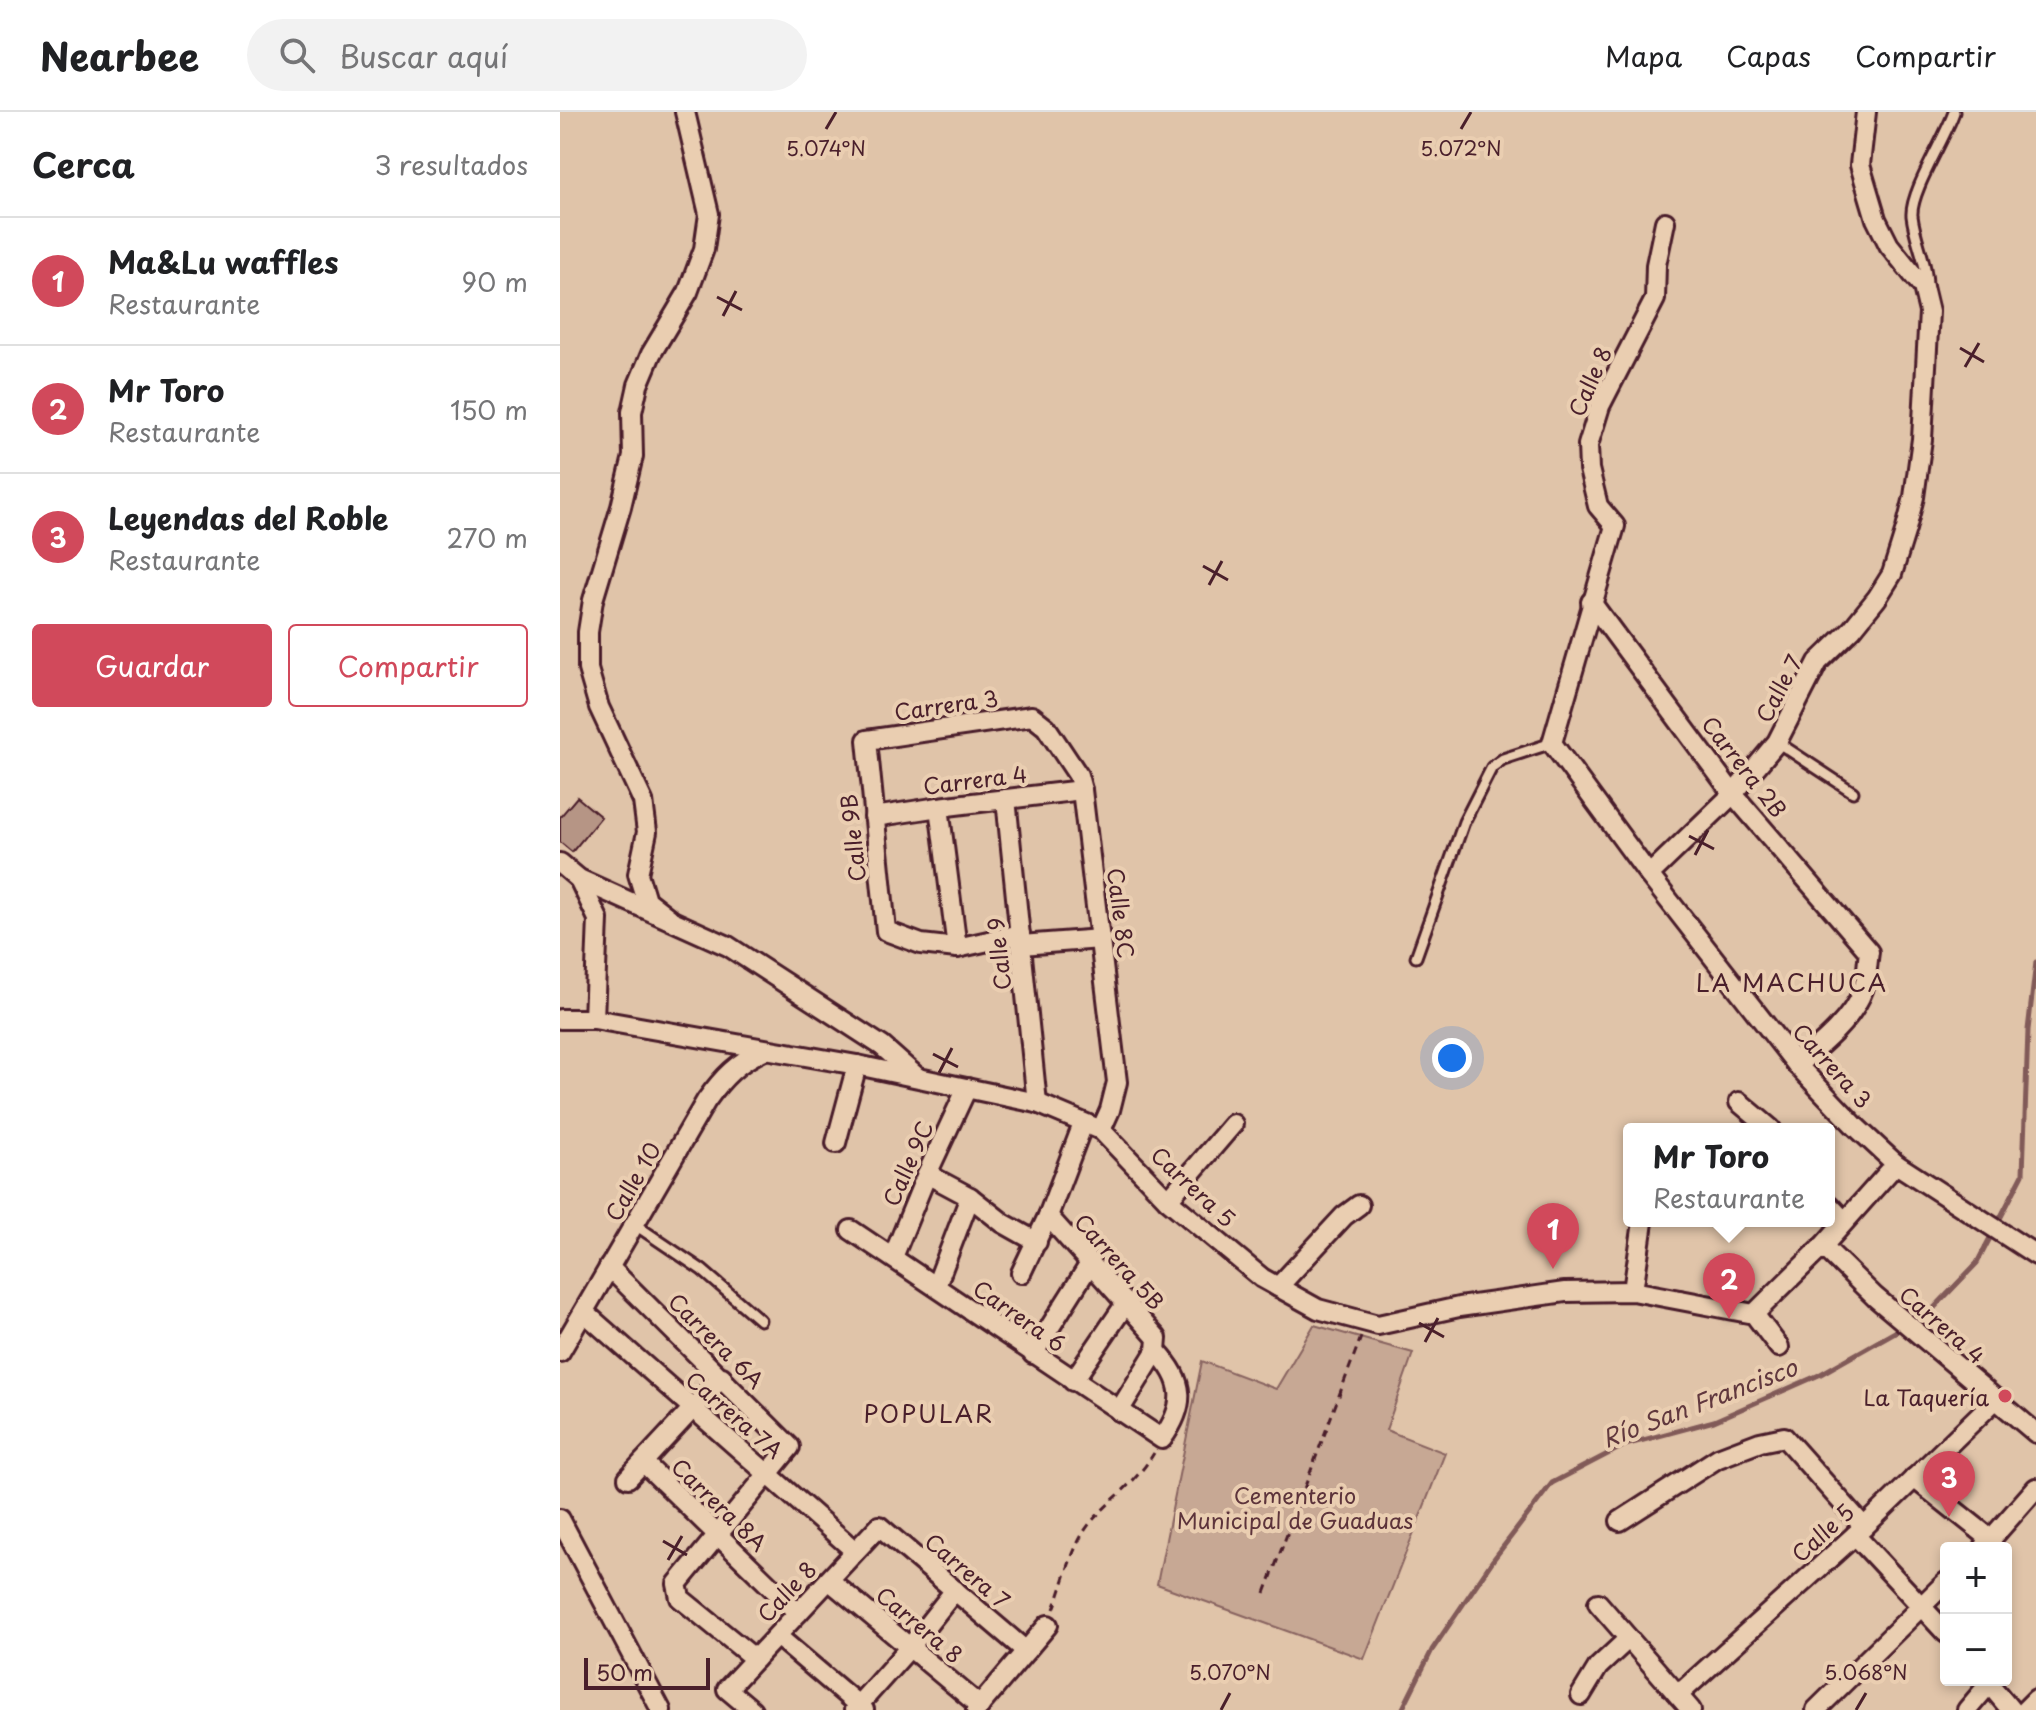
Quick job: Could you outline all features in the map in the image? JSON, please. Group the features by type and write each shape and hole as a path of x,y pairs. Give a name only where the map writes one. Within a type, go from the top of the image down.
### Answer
{"street":[{"path":"669,918 646,900 638,874 647,832 643,801 599,707 588,669 588,632 593,600 633,456 632,412 638,385 651,354 688,292 704,249 709,214 685,112"},
{"path":"1866,112 1860,165 1876,219 1889,245 1923,287 1926,300"},
{"name":"Calle 8","path":"1552,743 1615,526 1598,506 1589,469 1588,445 1600,406 1655,299 1656,265 1665,222"},
{"name":"Calle 7","path":"1649,875 1733,794 1777,742 1818,662 1852,629 1892,574 1914,497 1923,424 1929,312 1926,300"},
{"name":"Carrera 2B","path":"1591,602 1733,794 1869,952 1863,990 1845,1018 1823,1043 1797,1065"},
{"name":"Carrera 3","path":"867,740 1032,716"},
{"name":"Calle 8C","path":"1032,716 1046,727 1078,775 1082,790 1117,1082 1110,1110 1092,1127"},
{"name":"Calle 9B","path":"867,740 886,931 921,944 957,948"},
{"name":"Carrera 3","path":"1552,743 1649,875 1797,1065 1896,1164 2032,1252"},
{"name":"Carrera 4","path":"874,817 1082,790"},
{"name":"Calle 9","path":"1006,799 1037,1103"},
{"path":"939,807 957,948 1021,940 1101,939"},
{"path":"560,863 579,879 728,946 882,1046 919,1078"},
{"path":"579,879 598,919 594,1019"},
{"name":"Carrera 5","path":"560,1019 594,1019 857,1065 1037,1103 1092,1127 1168,1200 1262,1278 1318,1309 1378,1325 1459,1307 1565,1292 1633,1291 1754,1314"},
{"name":"Calle 10","path":"560,1352 723,1076 744,1059 764,1050"},
{"path":"836,1143 857,1065"},
{"name":"Calle 9C","path":"893,1257 967,1088"},
{"path":"1739,1102 1764,1123"},
{"path":"1168,1200 1233,1124"},
{"path":"1021,1273 1092,1127"},
{"path":"1779,1347 1754,1314 1823,1246 1896,1164"},
{"path":"927,1174 970,1197 1003,1223 1037,1242"},
{"path":"936,1286 970,1197"},
{"path":"1278,1287 1344,1216 1359,1205"},
{"path":"1835,1211 1844,1221"},
{"name":"Carrera 5B","path":"1048,1216 1126,1303 1156,1345"},
{"path":"1633,1291 1642,1227"},
{"name":"Carrera 6","path":"851,1230 1162,1439"},
{"name":"Carrera 4","path":"1823,1246 1875,1297 2036,1433"},
{"path":"1033,1354 1091,1262"},
{"name":"Carrera 6A","path":"609,1267 790,1447 768,1474"},
{"path":"1073,1381 1126,1303"},
{"name":"Carrera 7A","path":"584,1312 855,1551"},
{"path":"1119,1411 1156,1345 1179,1382 1179,1404 1173,1423 1162,1439"},
{"path":"628,1478 722,1377"},
{"name":"Calle 5","path":"1678,1695 1860,1531 1995,1400"},
{"path":"1620,1521 1718,1458 1784,1437 1940,1626"},
{"name":"Carrera 8A","path":"643,1462 798,1613"},
{"path":"755,1659 680,1598 677,1584 768,1474"},
{"path":"1914,1478 1986,1542"},
{"path":"1990,1542 2036,1488"},
{"path":"560,1519 661,1710"},
{"name":"Calle 8","path":"752,1710 727,1689 879,1526"},
{"name":"Carrera 7","path":"879,1526 1026,1651"},
{"name":"Carrera 8","path":"829,1580 978,1708"},
{"path":"1816,1710 1940,1588"},
{"path":"777,1636 859,1708 955,1590"},
{"path":"1598,1603 1691,1710"},
{"path":"978,1708 1048,1625"},
{"path":"1581,1695 1598,1667 1628,1639"},
{"path":"1967,1710 1984,1686"},
{"path":"1990,1686 2011,1710"},
{"path":"2025,1710 2036,1699"}],"lane":[{"path":"1926,300 1927,277 1912,215 1913,197 1945,137 1954,112"},
{"path":"1777,742 1853,792"},
{"path":"1416,957 1464,822 1492,767 1503,759 1552,743"},
{"path":"634,1224 702,1270 760,1320"}],"path":[{"path":"1265,1593 1366,1322"},
{"path":"1048,1625 1073,1554 1090,1524 1140,1475 1162,1439"}],"green space":[{"name":"Cementerio Municipal de Guaduas","path":"1314,1325 1413,1353 1386,1430 1445,1453 1364,1659 1157,1584 1202,1361 1276,1389"}],"building":[{"path":"577,797 601,817 572,852 560,842 560,817"}],"waterway":[{"name":"Río San Francisco","path":"1910,1323 1932,1310 1977,1263 2023,1174 2028,1030 2036,962"},
{"name":"Río San Francisco","path":"1402,1710 1432,1650 1493,1560 1552,1483 1625,1445 1714,1421 1819,1375 1902,1328"}],"place":[{"name":"Ma&Lu waffles","path":"1553,1269"},
{"name":"Mr Toro","path":"1729,1319"},
{"name":"La Taquería","path":"2005,1396"},
{"name":"Leyendas del Roble","path":"1949,1517"}],"district":[{"name":"LA MACHUCA","path":"1792,982"},
{"name":"POPULAR","path":"929,1413"}]}
